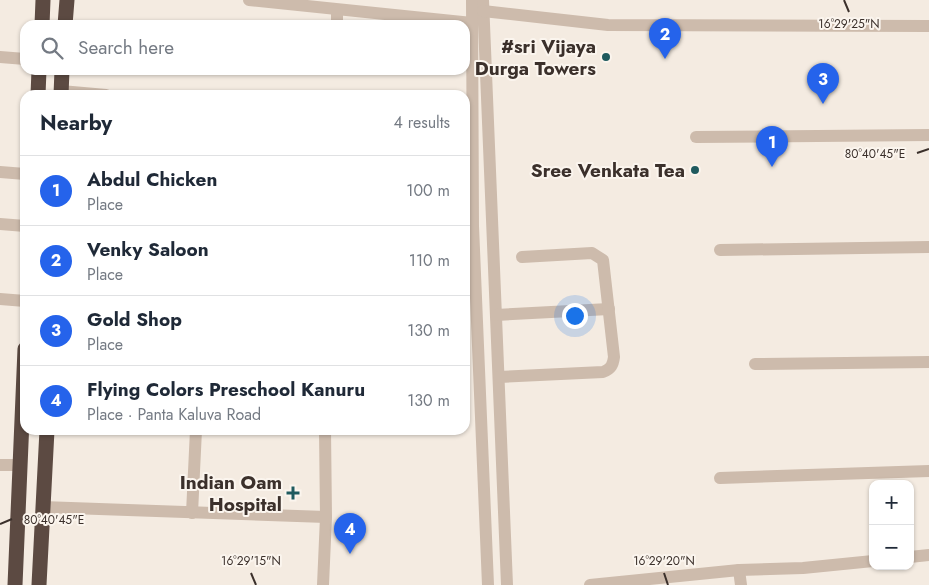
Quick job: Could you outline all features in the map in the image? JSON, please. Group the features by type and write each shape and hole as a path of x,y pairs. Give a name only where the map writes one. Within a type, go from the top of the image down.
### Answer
{"highway":[{"path":"42,20 43,0"},
{"path":"65,20 67,0"},
{"path":"38,90 39,75"},
{"path":"61,90 62,75"},
{"path":"15,585 21,435"},
{"path":"39,585 47,435"}],"street":[{"path":"249,0 441,20"},
{"path":"470,158 472,0"},
{"path":"507,585 483,6 608,25 929,26"},
{"path":"337,10 337,20"},
{"path":"0,57 20,59"},
{"path":"696,138 929,135"},
{"path":"0,172 20,174"},
{"path":"0,224 20,226"},
{"path":"470,245 488,585"},
{"path":"720,250 929,247"},
{"path":"499,378 604,372 609,370 614,357 603,260 598,255 592,253 522,257"},
{"path":"0,299 20,301"},
{"path":"496,315 609,309"},
{"path":"755,364 929,362"},
{"path":"192,513 196,435"},
{"path":"323,585 326,517 325,435"},
{"path":"0,465 19,465"},
{"path":"720,478 929,471"},
{"path":"42,507 326,517"},
{"path":"914,557 929,555"},
{"path":"590,585 739,570 803,568 869,561"},
{"path":"739,570 741,585"}],"place":[{"name":"#sri Vijaya Durga Towers","path":"606,57"},
{"name":"Venky Saloon","path":"665,59"},
{"name":"Gold Shop","path":"823,104"},
{"name":"Abdul Chicken","path":"772,167"},
{"name":"Sree Venkata Tea","path":"695,170"},
{"name":"Indian Oam Hospital","path":"293,493"},
{"name":"Flying Colors Preschool Kanuru","path":"350,554"}]}
